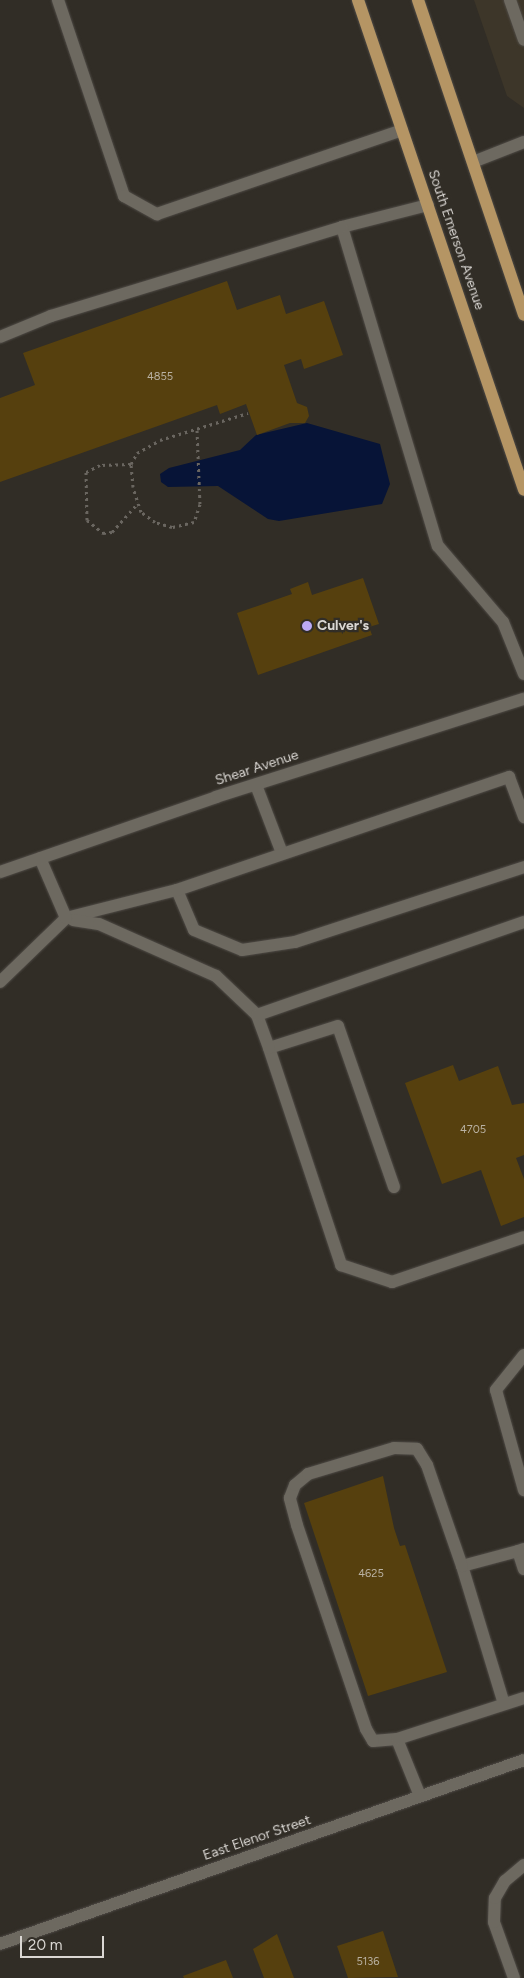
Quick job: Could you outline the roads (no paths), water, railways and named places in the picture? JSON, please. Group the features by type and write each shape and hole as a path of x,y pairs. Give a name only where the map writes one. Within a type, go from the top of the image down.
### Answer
{"main road":[{"name":"South Emerson Avenue","path":"358,0 524,490"},
{"path":"418,0 524,315"}],"street":[{"path":"58,0 124,196 157,214 402,130"},
{"path":"510,0 524,40"},
{"path":"473,162 524,142"},
{"path":"0,337 51,316 342,227 428,204"},
{"path":"342,227 438,546 503,622 524,674"},
{"name":"Shear Avenue","path":"0,872 256,784 524,699"},
{"path":"0,982 66,918 177,890 509,777 524,818"},
{"path":"256,784 282,853"},
{"path":"40,858 66,918"},
{"path":"177,890 194,930 242,950 295,942 524,867"},
{"path":"66,918 99,924 216,976 257,1015 341,1265 392,1282 524,1237"},
{"path":"257,1015 524,922"},
{"path":"269,1048 338,1026 394,1187"},
{"path":"524,1355 496,1390 524,1490"},
{"path":"504,1704 462,1566 427,1465 417,1449 394,1448 308,1474 295,1485 290,1498 297,1525 366,1729 374,1741 397,1739 524,1698"},
{"path":"462,1566 521,1550 524,1569"},
{"path":"397,1739 420,1796"},
{"name":"East Elenor Street","path":"0,1944 524,1760"},
{"path":"514,1978 494,1922 494,1898 505,1881 524,1865"}],"water":[{"path":"307,423 380,444 390,484 382,504 279,521 268,519 218,486 168,487 161,482 160,474 169,468 240,450 256,435"}],"place":[{"name":"Culver's","path":"307,626"}]}
